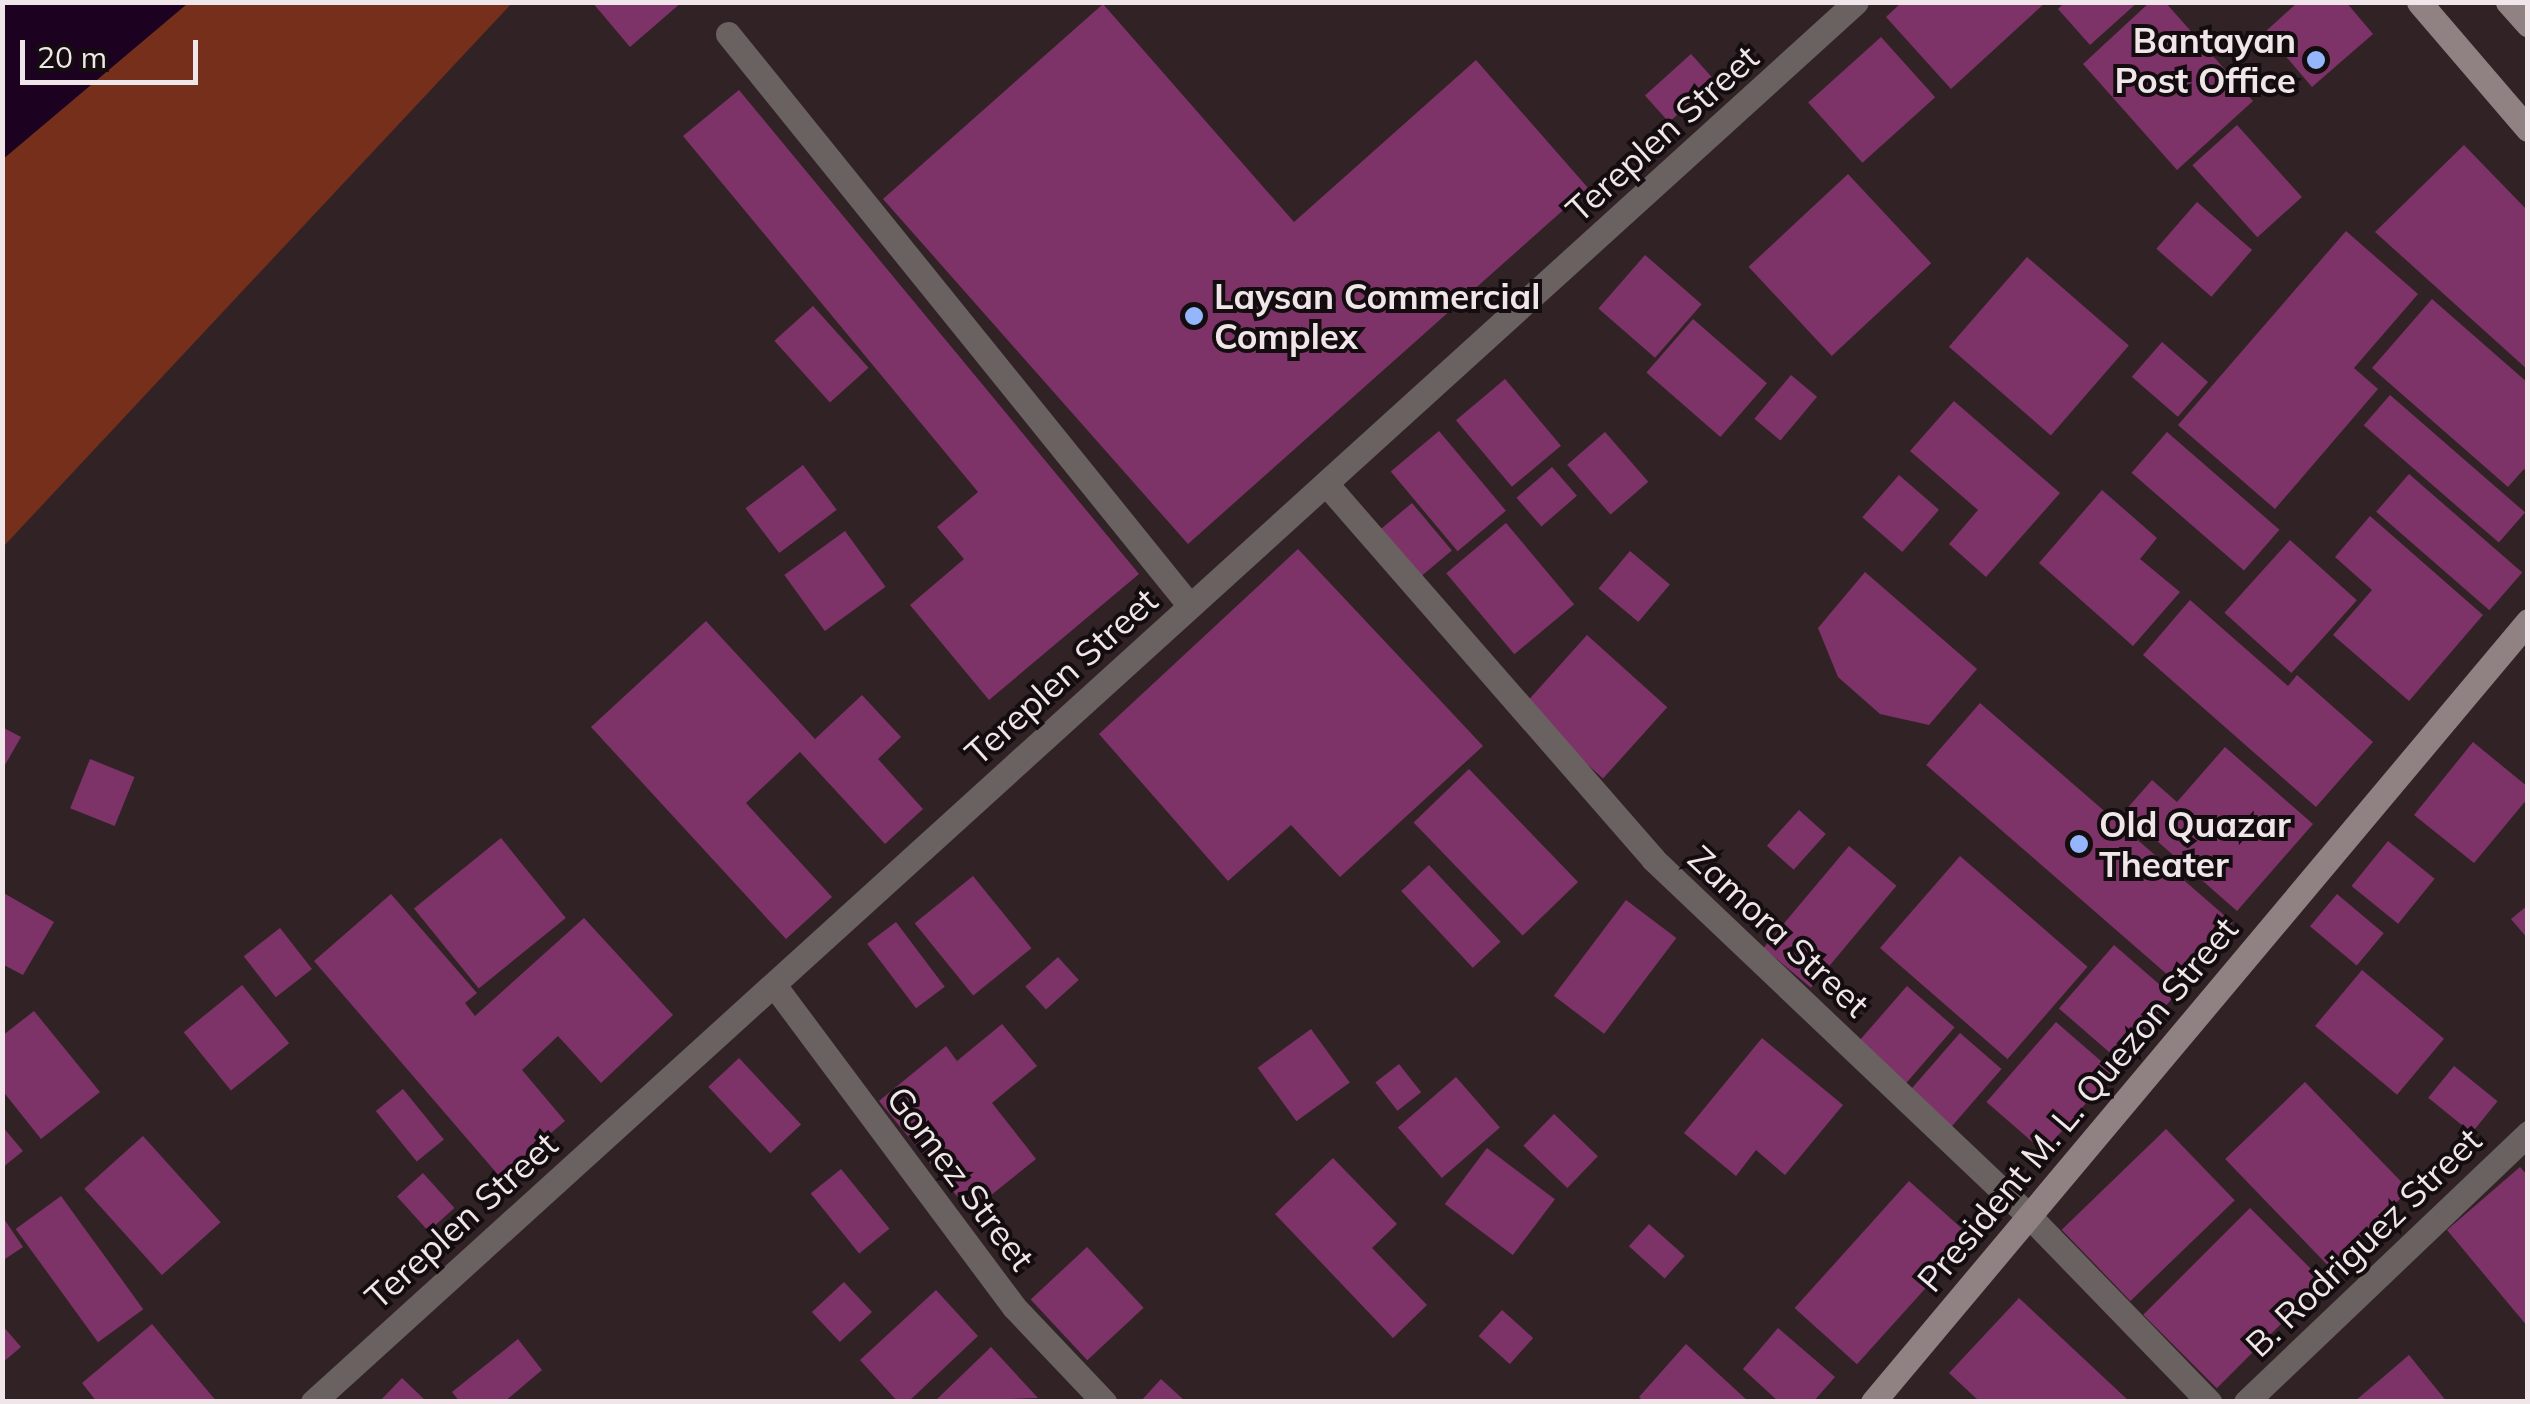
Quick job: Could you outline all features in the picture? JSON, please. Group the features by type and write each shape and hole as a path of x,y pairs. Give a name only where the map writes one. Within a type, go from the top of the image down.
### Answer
{"main road":[{"path":"2419,2 2528,129"},
{"path":"2508,2 2528,24"},
{"name":"President M. L. Quezon Street","path":"1873,1402 2528,621"}],"street":[{"name":"Tereplen Street","path":"313,1402 1190,606 1328,486 1856,2"},
{"path":"728,34 1190,606"},
{"name":"Zamora Street","path":"1328,486 1653,860 2029,1216 2209,1402"},
{"name":"Gomez Street","path":"774,986 1014,1306 1104,1402"},
{"name":"B. Rodriguez Street","path":"2246,1402 2528,1133"}],"shaded area":[{"path":"3,2 188,2 188,3 3,159"},
{"path":"188,3 512,3 3,547 3,159"}],"building":[{"path":"592,2 682,2 630,47"},
{"path":"1902,2 2046,2 1951,89 1886,17"},
{"path":"2065,2 2138,2 2090,45 2058,9"},
{"path":"2150,2 2165,2 2253,101 2177,170 2083,64"},
{"name":"Bantayan Post Office","path":"2298,2 2346,2 2373,34 2312,87 2265,32"},
{"path":"1103,4 1294,222 1476,60 1588,188 1188,544 883,199"},
{"path":"1881,37 1935,97 1862,163 1808,103"},
{"path":"1691,54 1715,81 1669,122 1645,95"},
{"path":"739,90 1139,574 989,700 910,605 964,559 937,527 978,492 683,136"},
{"path":"2237,125 2302,197 2257,237 2192,165"},
{"path":"2464,145 2528,211 2528,370 2375,232"},
{"path":"1848,174 1931,263 1832,356 1749,267"},
{"path":"2197,202 2252,250 2211,297 2156,249"},
{"path":"2346,231 2418,294 2354,368 2378,389 2275,509 2178,425"},
{"path":"1645,255 1702,304 1655,358 1598,309"},
{"path":"2027,257 2129,346 2051,435 1949,347"},
{"path":"2432,299 2528,383 2528,472 2524,469 2508,487 2372,368"},
{"path":"813,306 869,368 830,402 774,341"},
{"path":"1693,319 1767,383 1720,437 1646,373"},
{"path":"2162,342 2208,382 2178,417 2132,377"},
{"path":"1791,375 1817,397 1780,441 1754,419"},
{"path":"1505,379 1561,446 1512,487 1456,420"},
{"path":"2390,395 2525,512 2499,543 2364,425"},
{"path":"1954,401 2060,493 1986,577 1949,544 1978,510 1910,451"},
{"path":"1439,431 1506,511 1458,551 1391,471"},
{"path":"1605,432 1648,482 1611,515 1567,465"},
{"path":"2167,432 2279,530 2244,571 2132,473"},
{"path":"803,465 837,510 779,553 745,508"},
{"path":"1552,467 1577,496 1541,527 1517,498"},
{"path":"2409,474 2522,572 2489,610 2376,512"},
{"path":"1899,475 1939,510 1902,552 1862,517"},
{"path":"2102,490 2157,538 2140,559 2180,592 2133,646 2039,563"},
{"path":"1412,503 1452,550 1409,586 1369,539"},
{"path":"2370,516 2483,615 2409,701 2333,635 2372,590 2335,557"},
{"path":"1506,523 1574,604 1514,654 1446,573"},
{"path":"845,531 886,587 825,631 784,575"},
{"path":"2290,540 2357,600 2291,673 2224,613"},
{"path":"1298,549 1483,746 1340,877 1291,825 1228,881 1099,734"},
{"path":"1630,551 1670,584 1638,622 1599,589"},
{"path":"1865,572 1977,669 1929,725 1880,714 1838,677 1818,628"},
{"path":"2190,600 2288,686 2297,675 2373,742 2316,807 2143,655"},
{"path":"706,621 815,739 862,695 901,737 878,759 923,809 885,844 800,752 746,803 832,897 786,939 591,727"},
{"path":"1587,635 1667,707 1603,779 1523,706"},
{"name":"Old Quazar Theater","path":"1980,703 2233,923 2179,985 1926,765"},
{"path":"2,727 21,737 2,770"},
{"path":"2473,742 2528,787 2528,798 2474,863 2414,815"},
{"path":"2225,747 2313,824 2237,911 2124,812 2152,780 2177,802"},
{"path":"90,759 135,777 115,826 70,808"},
{"path":"1469,769 1578,882 1523,935 1414,822"},
{"path":"1799,810 1826,834 1794,870 1767,846"},
{"path":"501,838 566,918 479,989 414,908"},
{"path":"2388,841 2435,879 2398,924 2351,886"},
{"path":"1849,846 1896,886 1811,988 1764,948"},
{"path":"1960,856 2088,967 2008,1059 1880,948"},
{"path":"1429,865 1501,942 1473,968 1401,891"},
{"path":"973,876 1032,948 973,995 915,923"},
{"path":"2,892 54,922 23,975 2,964"},
{"path":"391,894 477,993 465,1003 475,1016 584,918 673,1015 601,1083 558,1036 522,1070 565,1121 500,1177 314,961"},
{"path":"2337,894 2384,933 2357,965 2310,926"},
{"path":"1626,900 1676,938 1604,1034 1554,996"},
{"path":"2528,905 2528,939 2511,919"},
{"path":"896,922 945,987 916,1008 867,944"},
{"path":"280,928 312,969 276,997 244,956"},
{"path":"2114,945 2174,997 2119,1060 2059,1008"},
{"path":"1058,957 1079,980 1046,1009 1025,986"},
{"path":"2362,970 2444,1039 2397,1095 2315,1026"},
{"path":"242,985 289,1043 231,1090 184,1032"},
{"path":"1907,986 1955,1027 1905,1085 1857,1043"},
{"path":"34,1011 100,1092 41,1139 2,1090 2,1036"},
{"path":"2056,1022 2113,1072 2044,1152 1986,1102"},
{"path":"1002,1024 1037,1066 992,1103 1036,1159 970,1212 879,1101 946,1046 957,1061"},
{"path":"1311,1029 1350,1082 1296,1121 1258,1068"},
{"path":"1960,1033 2002,1069 1951,1127 1909,1091"},
{"path":"1762,1038 1843,1105 1785,1175 1756,1150 1736,1176 1684,1133"},
{"path":"739,1058 801,1125 770,1153 708,1087"},
{"path":"1399,1064 1421,1092 1398,1111 1375,1082"},
{"path":"2454,1066 2498,1101 2472,1133 2428,1098"},
{"path":"1456,1077 1500,1128 1442,1178 1398,1128"},
{"path":"2305,1082 2409,1190 2329,1267 2225,1159"},
{"path":"403,1089 444,1140 417,1162 376,1111"},
{"path":"1554,1114 1598,1156 1567,1188 1523,1146"},
{"path":"2,1126 23,1151 2,1168"},
{"path":"2166,1129 2235,1200 2130,1301 2062,1230"},
{"path":"143,1136 221,1222 162,1275 84,1189"},
{"path":"1487,1148 1555,1199 1513,1255 1445,1204"},
{"path":"1333,1158 1397,1224 1372,1248 1427,1305 1393,1338 1275,1214"},
{"path":"2520,1167 2528,1176 2528,1327 2447,1230"},
{"path":"841,1169 889,1229 859,1253 811,1194"},
{"path":"423,1173 454,1208 428,1231 397,1196"},
{"path":"1909,1181 1971,1237 1857,1364 1795,1308"},
{"path":"61,1196 143,1309 98,1342 16,1229"},
{"path":"2250,1208 2324,1282 2217,1388 2143,1315"},
{"path":"2,1216 23,1247 2,1261"},
{"path":"1649,1224 1685,1256 1665,1278 1629,1246"},
{"path":"1087,1247 1144,1308 1087,1360 1031,1300"},
{"path":"844,1282 872,1312 840,1342 812,1312"},
{"path":"936,1290 978,1336 908,1402 898,1402 860,1360"},
{"path":"2019,1298 2130,1402 1980,1402 1949,1373"},
{"path":"1502,1310 1533,1338 1510,1364 1479,1336"},
{"path":"152,1324 217,1402 97,1402 82,1383"},
{"path":"2,1325 21,1347 2,1363"},
{"path":"1778,1328 1835,1377 1813,1402 1779,1402 1743,1369"},
{"path":"518,1339 542,1370 504,1402 460,1402 452,1392"},
{"path":"1686,1344 1749,1402 1644,1402 1639,1397"},
{"path":"991,1347 1038,1398 934,1402"},
{"path":"2409,1355 2447,1402 2354,1402"},
{"path":"402,1378 427,1402 379,1402"},
{"path":"1161,1379 1186,1402 1140,1402"}],"place":[{"name":"Bantayan Post Office","path":"2316,60"},
{"name":"Laysan Commercial Complex","path":"1194,316"},
{"name":"Old Quazar Theater","path":"2079,844"}]}
